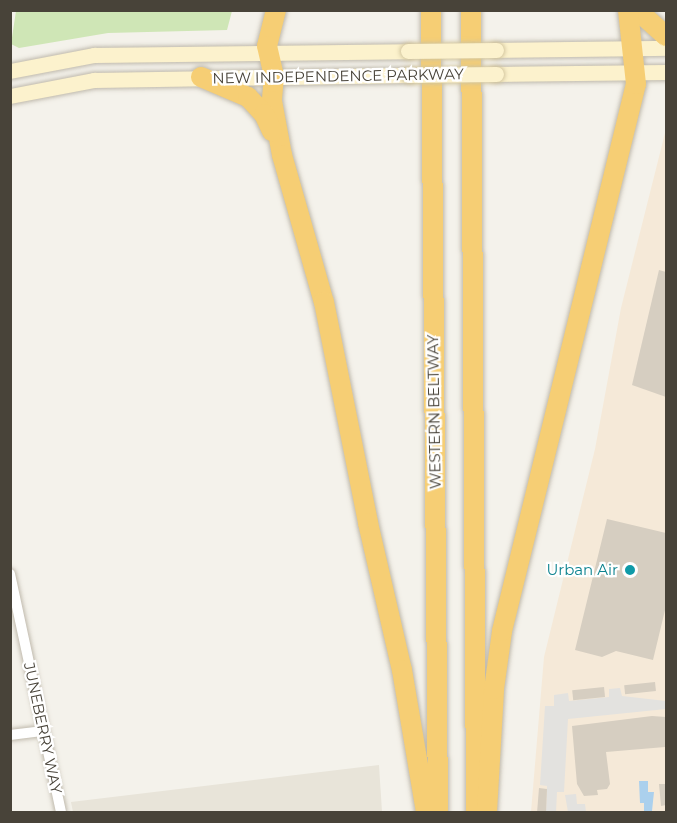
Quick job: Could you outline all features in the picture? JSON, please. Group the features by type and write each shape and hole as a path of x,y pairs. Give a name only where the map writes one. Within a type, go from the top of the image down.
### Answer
{"highway":[{"path":"276,10 268,39 274,76 272,101 282,155 324,302 368,524 402,670 426,813"},
{"name":"WESTERN BELTWAY","path":"431,10 438,813"},
{"path":"471,10 476,813"},
{"path":"487,813 494,688 502,631 637,72 628,10"},
{"path":"637,10 666,36"},
{"path":"201,77 254,102 268,121 282,155"}],"main road":[{"name":"NEW INDEPENDENCE PARKWAY","path":"10,71 94,55 666,48"},
{"name":"NEW INDEPENDENCE PARKWAY","path":"10,96 94,80 666,72"}],"street":[{"name":"JUNEBERRY WAY","path":"10,574 61,813"},
{"path":"10,735 44,731"}],"shaded area":[{"path":"666,129 666,812 531,812 544,657 595,449 621,308"},
{"path":"620,688 622,696 666,701 666,709 568,719 564,792 557,792 556,812 546,812 547,786 540,785 545,706 554,706 554,695 568,693 569,701 609,697 609,689"},
{"path":"379,765 382,812 73,812 71,802"},
{"path":"576,794 577,804 585,804 586,812 568,812 565,795"}],"green space":[{"path":"16,10 232,11 227,30 108,33 19,48 11,44"}],"water":[{"path":"639,781 648,781 648,792 654,792 652,811 644,812 644,803 640,803"}],"building":[{"path":"659,270 666,272 666,397 632,385"},
{"name":"Urban Air","path":"607,519 666,533 666,606 653,660 616,651 602,657 575,650"},
{"path":"655,682 656,691 625,694 624,685"},
{"path":"604,687 605,697 573,700 572,690"},
{"path":"652,716 666,717 665,747 606,752 610,784 607,789 597,790 598,795 584,796 577,784 572,726"},
{"path":"659,784 666,784 666,805 661,806"},
{"path":"539,788 547,789 546,813 537,813"}],"place":[{"name":"Urban Air","path":"630,570"}]}
